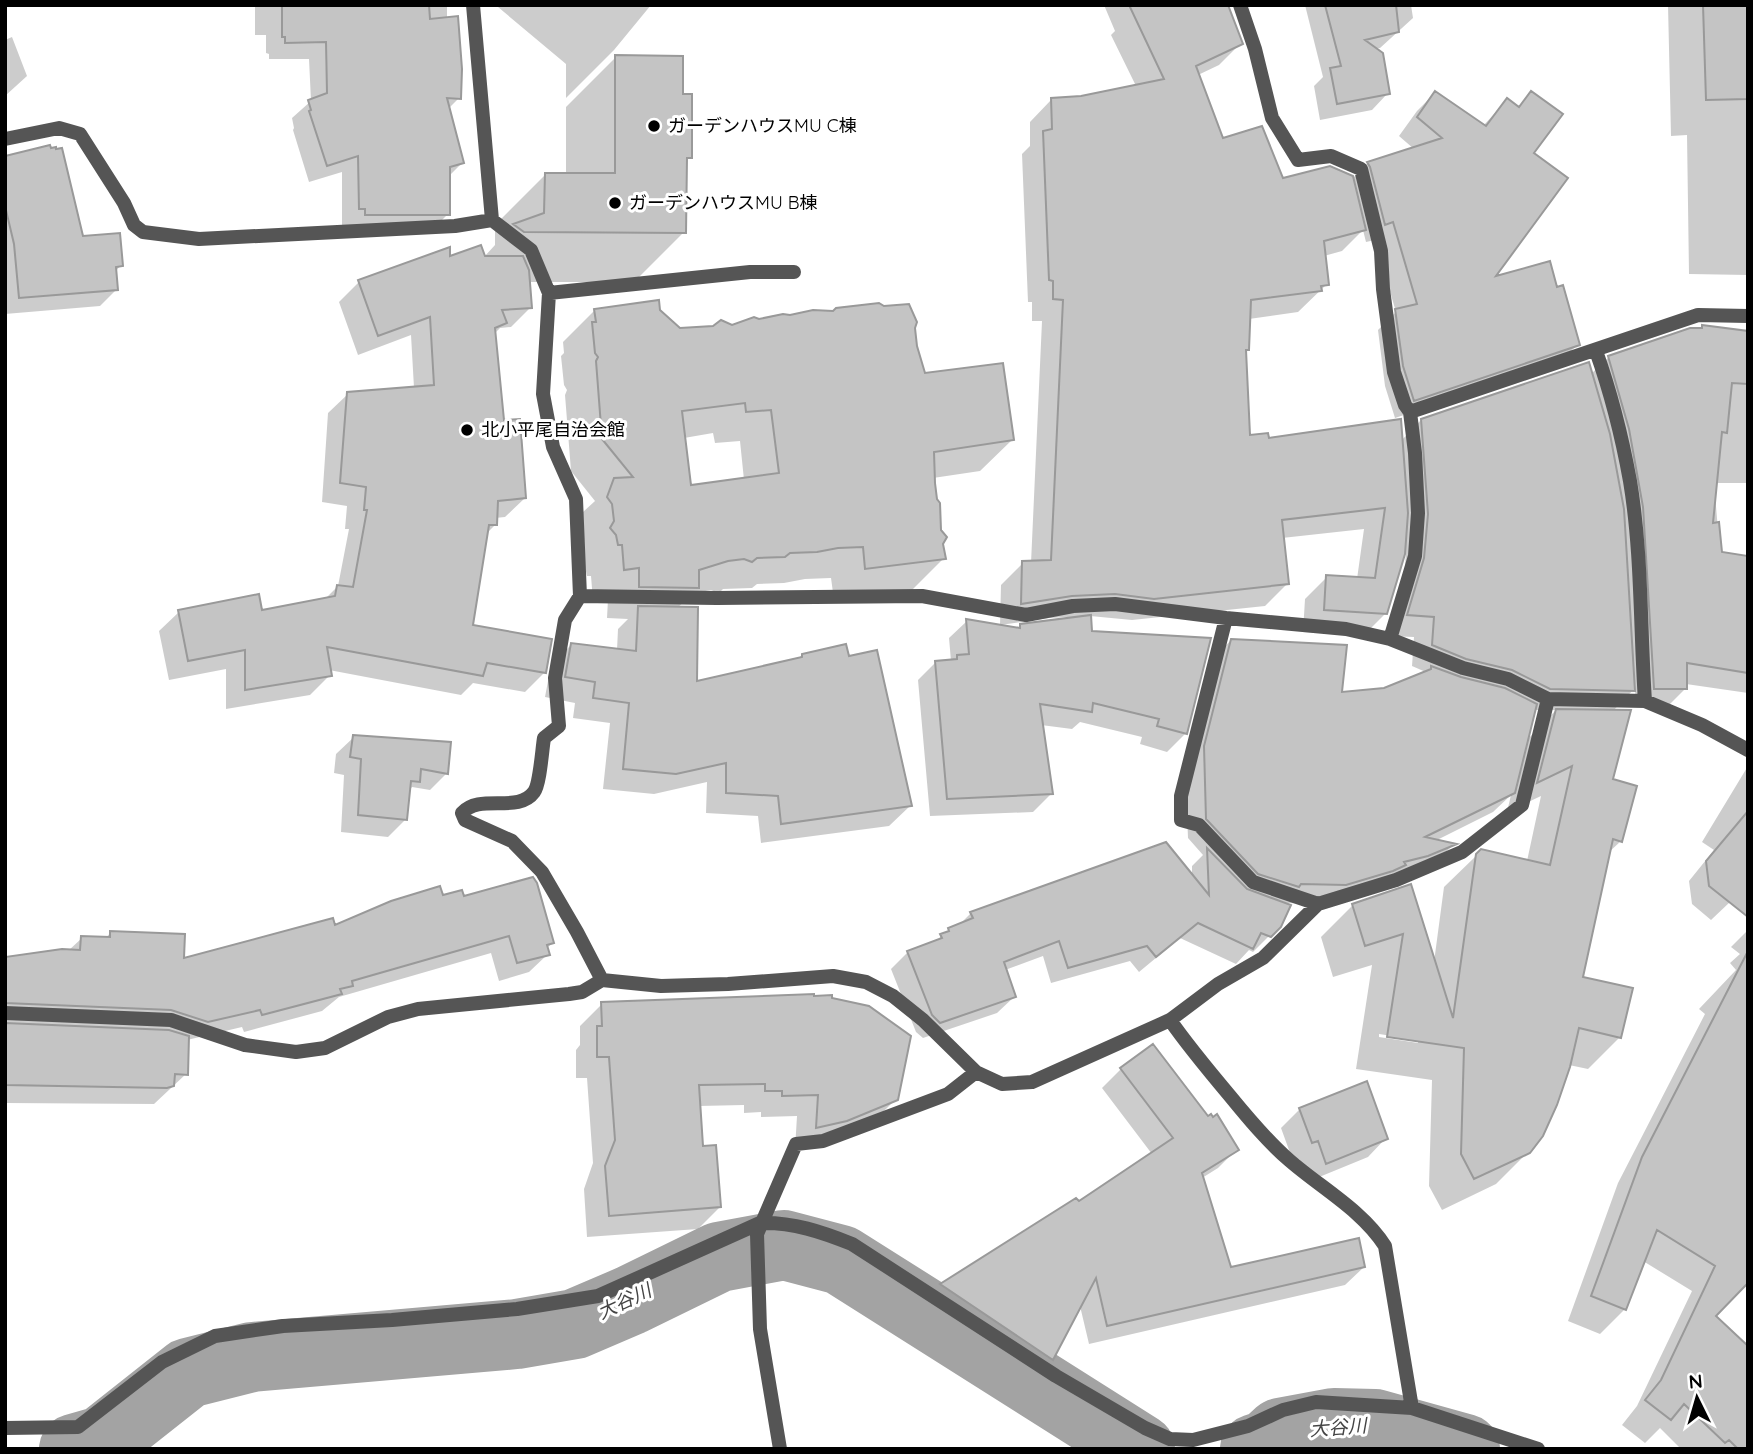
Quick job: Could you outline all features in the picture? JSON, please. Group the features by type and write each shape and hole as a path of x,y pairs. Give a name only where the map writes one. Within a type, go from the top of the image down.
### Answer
{"street":[{"path":"473,5 492,220"},
{"path":"1240,5 1255,49 1272,118 1298,160 1331,156 1360,169 1381,251 1394,372 1409,412 1415,453 1418,513 1415,556 1390,639"},
{"path":"5,139 59,128 80,134 124,203 134,225 143,232 199,239 455,226 492,220 531,250 549,293 543,394 552,447 576,499 580,596 565,620 555,678 559,726 544,738 536,791 524,801 484,804 466,808 462,813 465,820 512,841 542,872 602,980"},
{"path":"549,293 750,272 794,272"},
{"path":"1409,412 1698,315 1748,316"},
{"path":"1597,351 1609,389 1630,482 1645,701"},
{"path":"580,596 922,596 1026,615 1073,606 1115,604 1346,629 1390,639 1463,668 1508,679 1548,699 1645,701 1702,725 1748,750"},
{"path":"1226,618 1181,796 1181,820 1199,824 1254,882 1318,904"},
{"path":"5,1013 171,1020 245,1045 296,1052 325,1048 388,1017 418,1009 582,992 602,980 661,986 833,976 866,982 892,996 923,1020 976,1072 1002,1084 1032,1082 1170,1020 1218,984 1263,958 1318,904 1396,880 1462,852 1522,805 1548,699"},
{"path":"1170,1020 1187,1045 1258,1130 1287,1159 1347,1206 1381,1239 1385,1246 1412,1408"},
{"path":"780,1449 760,1329 759,1229 796,1144 823,1141 948,1094 976,1072"},
{"path":"5,1428 78,1427 162,1362 215,1336 283,1326 517,1309 598,1296 759,1229 783,1223 819,1231 852,1244 1056,1376 1145,1428 1170,1439 1193,1440 1248,1426 1283,1410 1315,1402 1412,1408 1538,1449"}],"building":[{"path":"282,5 429,5 430,19 458,16 461,99 447,98 464,163 450,167 450,215 365,215 365,209 359,209 358,156 327,166 309,111 308,100 327,93 326,42 285,43 285,37 282,37"},
{"path":"1129,5 1228,5 1243,44 1196,66 1223,138 1262,126 1283,178 1330,166 1353,176 1366,230 1324,241 1329,285 1321,286 1322,291 1251,300 1249,350 1246,350 1250,435 1268,433 1269,438 1401,419 1408,513 1405,554 1387,614 1324,610 1326,575 1375,578 1385,508 1282,520 1289,584 1154,599 1115,594 1072,596 1021,604 1022,561 1051,560 1063,300 1053,299 1053,281 1049,280 1043,131 1052,129 1051,98 1081,96 1164,79"},
{"path":"1325,5 1396,5 1399,32 1365,40 1383,53 1390,94 1337,104 1330,68 1341,66"},
{"path":"1703,5 1748,5 1748,99 1706,100"},
{"path":"615,55 683,56 683,94 692,94 692,158 687,158 686,233 524,232 513,224 544,213 545,173 615,173"},
{"path":"1435,91 1486,126 1507,98 1519,107 1531,91 1563,114 1534,153 1568,178 1496,276 1550,261 1557,287 1563,285 1580,345 1414,401 1403,366 1395,309 1417,304 1393,222 1385,225 1367,162 1442,138 1417,117"},
{"path":"50,145 51,148 62,148 83,236 120,233 123,266 116,267 118,290 19,298 14,244 5,206 5,156"},
{"path":"481,245 485,256 523,256 529,270 532,308 502,310 507,323 495,328 504,420 520,419 526,498 498,501 497,525 489,525 473,625 552,639 546,673 487,663 483,676 327,647 332,676 245,690 245,650 188,661 178,610 259,594 262,610 335,596 337,585 353,587 367,510 364,510 366,487 340,483 347,392 434,385 430,317 378,336 358,280 450,247 450,256"},
{"path":"659,300 660,310 680,328 713,326 721,320 732,325 754,317 759,319 813,310 833,311 836,308 879,303 884,306 909,304 917,322 917,346 925,373 1003,363 1014,440 934,452 941,530 947,537 943,544 946,559 865,569 863,547 838,548 790,553 785,557 757,558 752,562 744,559 728,561 699,570 699,588 639,587 639,568 624,570 622,545 618,545 616,535 610,528 614,521 612,504 607,497 614,478 633,477 602,439 596,361 598,357 595,353 592,322 596,322 594,309","holes":["745,403 746,412 771,410 779,473 691,485 682,411"]},
{"path":"1702,325 1748,331 1748,384 1732,383 1727,433 1722,432 1713,523 1719,522 1722,552 1748,556 1748,673 1687,663 1687,689 1654,689 1643,507 1629,429 1608,356 1690,328 1702,328"},
{"path":"1589,362 1610,434 1624,509 1635,691 1550,689 1512,670 1466,659 1432,645 1434,617 1407,615 1424,558 1428,514 1421,419"},
{"path":"638,606 698,607 697,681 846,644 849,656 877,650 912,806 781,824 778,796 726,793 726,763 676,774 623,769 629,703 593,698 595,682 565,677 571,643 636,651"},
{"path":"1091,615 1092,631 1211,638 1187,734 1157,726 1159,719 1093,703 1092,712 1040,704 1053,794 947,799 935,661 957,659 957,655 969,654 966,619 1020,628 1020,624"},
{"path":"1231,639 1347,645 1342,692 1384,688 1431,669 1431,666 1505,688 1537,704 1515,793 1425,837 1457,844 1404,862 1406,865 1393,871 1346,885 1301,884 1299,887 1258,874 1206,819 1204,746"},
{"path":"1556,709 1631,710 1613,779 1637,786 1622,842 1613,839 1583,977 1633,988 1621,1038 1579,1028 1557,1105 1543,1136 1530,1153 1474,1179 1461,1154 1464,1048 1387,1037 1403,934 1365,946 1352,904 1411,884 1453,1018 1476,854 1481,849 1550,865 1572,766 1537,783"},
{"path":"353,735 451,742 448,774 421,769 420,782 411,781 407,820 358,815 361,759 350,757"},
{"path":"1748,811 1748,917 1709,886 1706,861"},
{"path":"1166,842 1209,895 1207,848 1247,889 1291,905 1281,927 1271,937 1261,933 1253,949 1198,923 1156,957 1147,946 1068,968 1059,941 1004,962 1016,997 940,1023 932,1015 907,951 942,938 940,934 949,931 948,928 973,918 970,912"},
{"path":"533,877 554,943 547,945 550,955 517,963 509,936 352,981 353,986 340,989 342,994 262,1015 260,1010 208,1022 171,1010 5,1003 5,957 62,949 80,950 81,936 110,937 110,931 185,934 184,958 333,918 335,925 391,901 440,886 443,895 462,890 464,896"},
{"path":"1748,951 1748,1286 1716,1316 1748,1346 1748,1449 1738,1449 1729,1440 1725,1443 1684,1404 1671,1420 1645,1400 1661,1380 1715,1266 1657,1230 1626,1310 1591,1296 1642,1157"},
{"path":"832,995 832,998 869,1006 911,1036 898,1100 847,1121 816,1128 818,1095 782,1096 782,1091 765,1091 765,1084 699,1085 703,1146 716,1145 721,1207 609,1216 605,1166 615,1140 609,1057 597,1057 597,1026 602,1026 601,1002"},
{"path":"5,1023 169,1030 189,1036 188,1075 175,1074 174,1086 167,1088 5,1085"},
{"path":"1153,1044 1208,1116 1217,1114 1239,1150 1202,1173 1231,1267 1359,1238 1365,1267 1107,1326 1096,1278 1053,1360 940,1284 1076,1198 1079,1201 1173,1138 1120,1068"},
{"path":"1367,1081 1388,1139 1326,1164 1318,1141 1312,1143 1299,1108"}],"waterway":[{"name":"大谷川","path":"74,1449 102,1441 188,1373 252,1357 517,1334 575,1324 719,1257 784,1245 841,1260 1140,1449"},
{"name":"大谷川","path":"1255,1449 1267,1445 1280,1433 1334,1423 1375,1424 1465,1449"}],"place":[{"name":"ガーデンハウスMU C棟","path":"654,126"},
{"name":"ガーデンハウスMU B棟","path":"615,203"},
{"name":"北小平尾自治会館","path":"467,430"}]}
